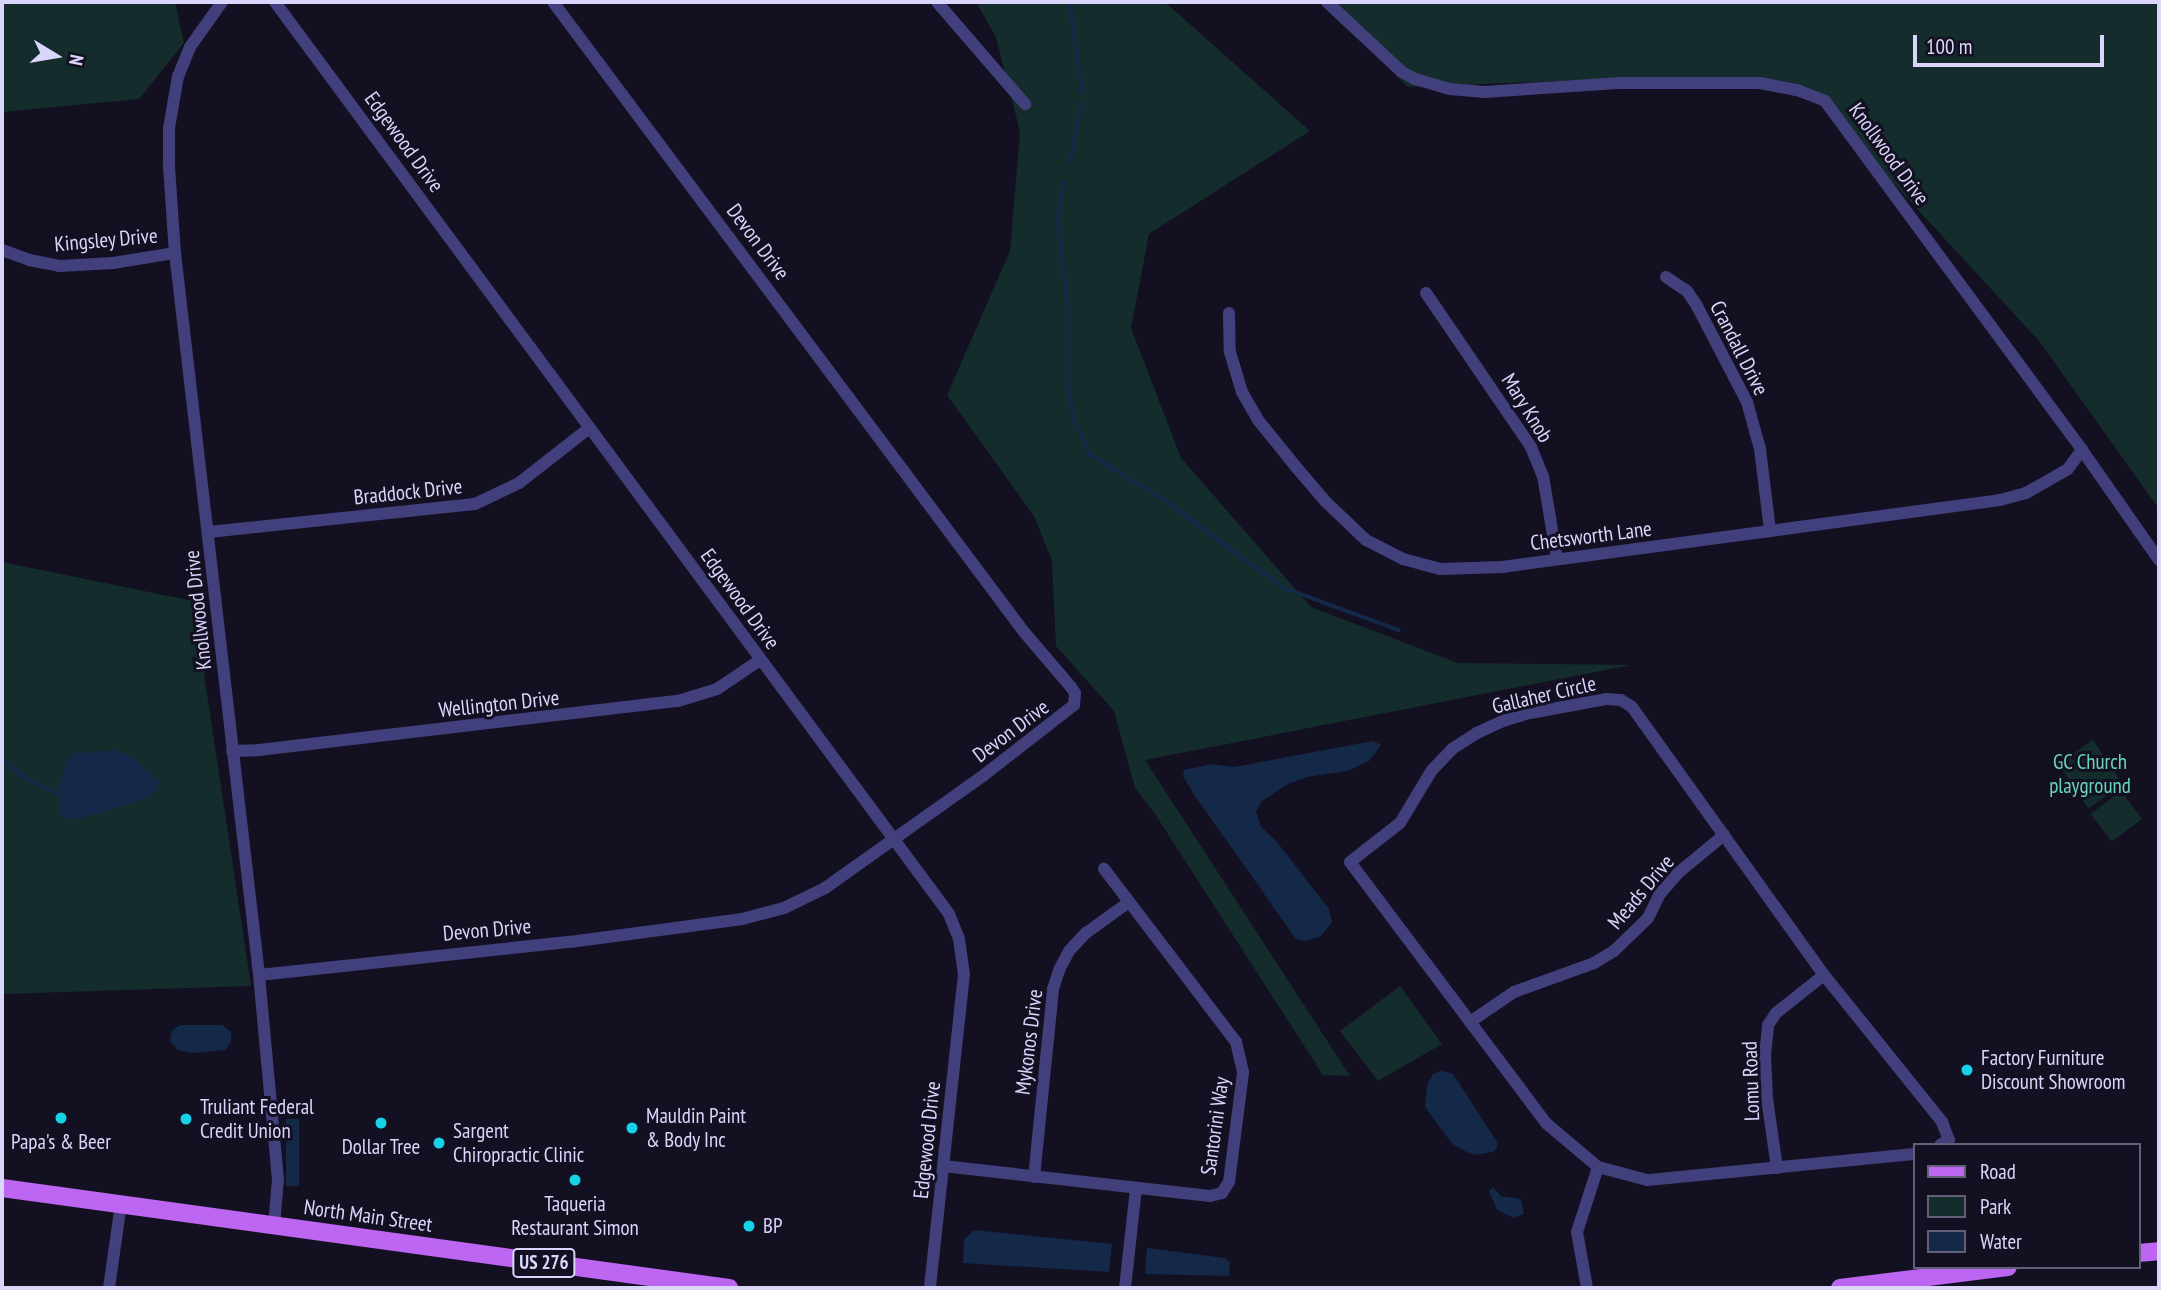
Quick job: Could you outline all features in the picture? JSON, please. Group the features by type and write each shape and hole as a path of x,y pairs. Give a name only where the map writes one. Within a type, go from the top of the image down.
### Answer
{"main road":[{"name":"North Main Street","path":"2,1188 729,1288"},
{"path":"2140,1253 2159,1251"},
{"path":"1840,1288 1992,1269"}],"street":[{"name":"Knollwood Drive","path":"222,2 190,47 171,103 169,166 174,253 209,532 259,975 278,1179 274,1226"},
{"name":"Edgewood Drive","path":"275,2 588,429 895,838 948,914 963,956 963,990 930,1288"},
{"name":"Devon Drive","path":"259,975 569,942 762,915 825,888 1062,717 1074,705 1075,693 1024,632 553,2"},
{"path":"937,2 1025,104"},
{"name":"Knollwood Drive","path":"1327,2 1402,72 1415,79 1450,89 1484,92 1618,83 1760,82 1797,90 1825,101 2082,450 2159,560"},
{"name":"Kingsley Drive","path":"2,250 29,260 59,266 113,263 174,253"},
{"name":"Crandall Drive","path":"1666,277 1687,292 1698,306 1748,402 1760,449 1770,531"},
{"name":"Mary Knob","path":"1426,293 1531,447 1549,501 1557,559"},
{"name":"Chetsworth Lane","path":"1229,313 1230,352 1247,402 1325,501 1366,540 1403,559 1452,570 1474,570 2000,500 2026,493 2068,470 2082,450"},
{"name":"Braddock Drive","path":"209,532 475,505 519,484 588,429"},
{"name":"Wellington Drive","path":"232,751 678,702 717,689 760,660"},
{"name":"Gallaher Circle","path":"1912,1154 1647,1180 1598,1167 1546,1123 1350,862 1400,823 1432,770 1452,749 1503,721 1606,699 1620,700 1632,707 1824,975 1942,1122 1948,1143"},
{"name":"Meads Drive","path":"1470,1022 1514,992 1594,963 1614,951 1648,918 1659,895 1678,873 1724,835"},
{"name":"Santorini Way","path":"943,1167 1210,1196 1222,1194 1229,1182 1243,1072 1236,1042 1104,869"},
{"name":"Mykonos Drive","path":"1034,1177 1053,989 1060,968 1069,951 1086,933 1129,902"},
{"name":"Lomu Road","path":"1777,1168 1765,1055 1768,1025 1776,1013 1824,975"},
{"path":"1587,1288 1577,1232 1598,1167"},
{"path":"1125,1288 1136,1188"},
{"path":"109,1288 121,1204"}],"green space":[{"path":"2,2 175,2 184,43 139,99 2,112"},
{"path":"976,2 1165,2 1310,131 1149,234 1131,328 1181,458 1311,607 1458,663 1631,665 1145,760 1350,1076 1323,1075 1155,814 1135,788 1114,711 1056,646 1052,561 1034,516 947,395 1010,251 1020,132 996,37"},
{"path":"1320,2 2159,2 2159,509 2040,342 1812,95 1661,77 1408,87"},
{"path":"2,562 193,601 251,986 2,994"},
{"name":"GC Church playground","path":"2093,740 2123,785 2088,808 2058,763"},
{"name":"GC Church playground","path":"2121,791 2142,819 2112,842 2091,814"},
{"path":"1400,986 1442,1044 1378,1081 1340,1031"}],"water":[{"path":"1373,741 1381,745 1369,761 1347,771 1307,777 1288,784 1262,801 1256,812 1261,827 1277,842 1329,909 1332,922 1321,936 1306,941 1296,939 1193,793 1183,776 1184,770 1212,764 1234,767"},
{"path":"116,750 131,756 160,782 155,792 137,802 81,818 61,819 58,793 66,762 73,754"},
{"path":"180,1025 222,1025 231,1032 231,1041 226,1050 192,1053 178,1050 170,1042 172,1030"},
{"path":"1441,1071 1452,1073 1497,1142 1497,1148 1493,1152 1473,1155 1453,1145 1425,1107 1427,1085 1433,1074"},
{"path":"286,1119 299,1119 299,1186 286,1186"},
{"path":"1493,1187 1501,1196 1521,1199 1524,1214 1514,1218 1497,1210 1489,1191"},
{"path":"974,1230 1112,1244 1109,1272 963,1263 964,1240"},
{"path":"1147,1248 1225,1258 1230,1262 1229,1276 1145,1274"}],"waterway":[{"path":"1070,2 1083,92"},
{"path":"1070,161 1082,102"},
{"path":"1065,182 1058,218 1068,305 1068,387 1074,418 1090,454 1166,501 1284,588 1399,630"},
{"path":"2,759 26,778 58,793"}],"place":[{"name":"Factory Furniture Discount Showroom","path":"1967,1070"},
{"name":"Papa's & Beer","path":"61,1118"},
{"name":"Truliant Federal Credit Union","path":"186,1119"},
{"name":"Dollar Tree","path":"381,1123"},
{"name":"Mauldin Paint & Body Inc","path":"632,1128"},
{"name":"Sargent Chiropractic Clinic","path":"439,1143"},
{"name":"Taqueria Restaurant Simon","path":"575,1180"},
{"name":"BP","path":"749,1226"}]}
